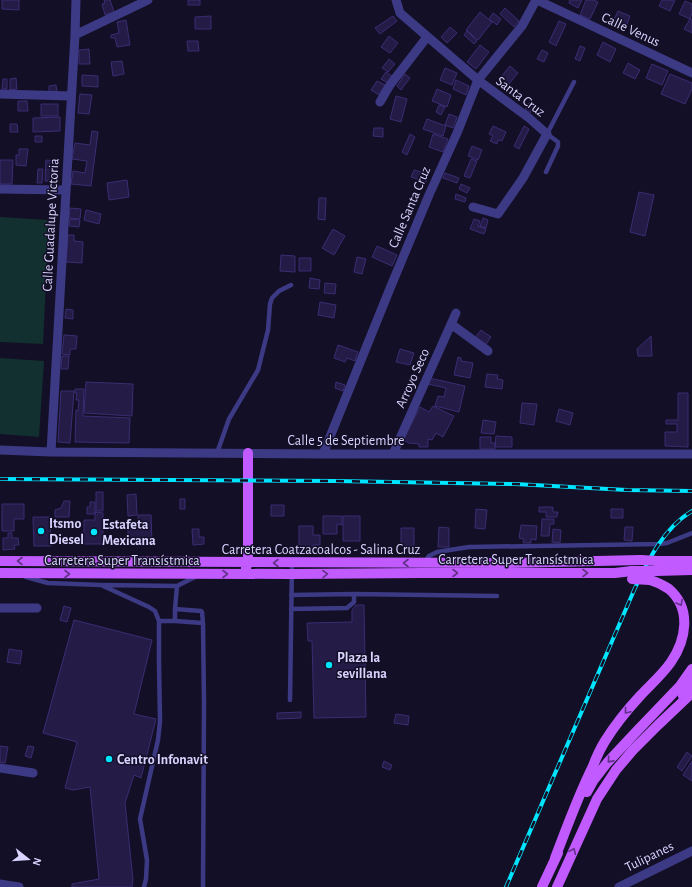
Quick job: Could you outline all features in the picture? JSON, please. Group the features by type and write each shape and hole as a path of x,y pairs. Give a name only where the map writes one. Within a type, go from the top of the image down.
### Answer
{"main road":[{"path":"244,574 248,562 248,453"},
{"name":"Carretera Coatzacoalcos - Salina Cruz","path":"0,561 248,562 424,568 511,563 641,560 692,561"},
{"name":"Carretera Super Transístmica","path":"0,574 291,574 424,568 653,575 692,570"},
{"path":"555,858 581,791 604,742 625,714 670,663 683,638 686,627 683,608 670,590 661,584 653,575"},
{"path":"542,887 582,801 593,781 607,763 680,686 692,669"},
{"path":"674,710 692,683"},
{"path":"557,887 597,799 616,770 633,750 692,693"}],"street":[{"name":"Calle Guadalupe Victoria","path":"51,452 76,0"},
{"path":"75,35 148,0"},
{"path":"396,0 400,14 478,80"},
{"name":"Calle Venus","path":"536,0 692,73"},
{"name":"Calle Santa Cruz","path":"323,454 402,258 457,133 478,80 522,26 536,0"},
{"path":"380,102 390,86 428,37"},
{"name":"Santa Cruz","path":"478,80 529,118 547,134"},
{"path":"0,94 71,96"},
{"path":"472,207 498,214 523,178 547,134"},
{"path":"0,189 66,190"},
{"name":"Arroyo Seco","path":"393,454 456,312"},
{"path":"451,324 488,351"},
{"name":"Calle 5 de Septiembre","path":"0,450 51,452 323,454 692,454"},
{"path":"0,608 37,608"},
{"path":"0,768 33,773"},
{"name":"Tulipanes","path":"619,887 692,851"},
{"path":"0,884 19,887"}],"lane":[{"path":"546,172 559,144 547,134 574,82"},
{"path":"217,453 229,419 258,370 268,330 270,304 272,298 279,291 290,285"},
{"path":"424,568 429,556 436,552 469,548 667,544 692,533"},
{"path":"290,700 292,563"},
{"path":"15,574 48,583 177,586 202,574"},
{"path":"100,585 148,606 155,611 159,621 160,721 158,740 140,819 147,860 144,887"},
{"path":"175,621 177,586"},
{"path":"291,595 354,594 496,596"},
{"path":"291,609 347,608 354,602 354,594"},
{"path":"175,609 202,612 204,704 203,887"},
{"path":"159,621 203,623"}],"green space":[{"path":"0,217 49,220 43,344 0,342"},
{"path":"0,358 44,361 39,437 0,434"}],"building":[{"path":"2,0 19,0 19,10 2,9"},
{"path":"104,0 110,0 115,15 110,13 105,15 102,4 105,3"},
{"path":"188,0 200,0 200,5 188,5"},
{"path":"570,0 582,0 578,8 569,3"},
{"path":"586,0 598,2 590,19 580,15"},
{"path":"662,0 675,0 670,11 659,6"},
{"path":"685,1 692,4 690,19 679,14"},
{"path":"505,8 519,21 514,27 500,14"},
{"path":"618,11 630,16 626,27 613,22"},
{"path":"480,12 492,22 478,40 466,30"},
{"path":"493,13 501,19 497,25 489,19"},
{"path":"211,16 211,29 195,29 195,17"},
{"path":"393,16 397,21 380,34 375,28"},
{"path":"690,19 692,20 692,33 684,29"},
{"path":"126,20 130,45 117,47 115,38 111,38 111,35 119,33 117,22"},
{"path":"559,21 566,24 556,46 549,42"},
{"path":"450,27 457,33 447,43 441,37"},
{"path":"467,31 477,41 474,44 464,35"},
{"path":"389,36 398,43 390,53 381,47"},
{"path":"187,41 198,41 199,51 188,51"},
{"path":"603,42 616,49 610,62 597,55"},
{"path":"480,45 489,52 476,69 467,62"},
{"path":"580,46 585,48 580,61 575,59"},
{"path":"89,49 90,64 79,64 79,50"},
{"path":"542,50 548,53 544,62 537,59"},
{"path":"389,59 395,64 388,72 382,68"},
{"path":"122,61 124,74 113,76 111,62"},
{"path":"628,63 640,70 635,79 623,73"},
{"path":"652,64 668,71 662,85 646,78"},
{"path":"510,66 518,73 508,85 500,78"},
{"path":"445,68 457,73 452,85 440,80"},
{"path":"386,72 392,76 388,83 381,79"},
{"path":"405,74 410,78 401,90 397,86"},
{"path":"670,74 692,83 692,89 685,104 661,94"},
{"path":"82,75 98,76 98,87 82,86"},
{"path":"16,78 17,89 10,90 10,79"},
{"path":"3,79 7,79 7,89 2,89"},
{"path":"456,80 469,86 466,95 453,89"},
{"path":"377,81 385,85 379,95 371,90"},
{"path":"56,85 57,92 49,93 49,86"},
{"path":"437,89 451,95 447,107 432,101"},
{"path":"80,94 92,95 89,114 78,113"},
{"path":"396,96 407,99 401,122 390,119"},
{"path":"18,101 27,101 28,111 18,111"},
{"path":"529,103 534,105 530,113 525,110"},
{"path":"41,104 58,104 58,116 41,116"},
{"path":"439,105 445,107 441,115 436,112"},
{"path":"449,114 457,117 453,128 445,125"},
{"path":"60,117 60,131 33,132 33,118"},
{"path":"427,119 446,126 443,136 423,129"},
{"path":"10,124 17,124 18,132 10,132"},
{"path":"493,126 506,132 502,141 498,140 497,144 490,141 493,136 489,134"},
{"path":"524,126 529,129 519,149 514,146"},
{"path":"374,128 383,128 383,137 373,136"},
{"path":"92,131 98,132 91,186 71,184 73,171 85,173 87,161 72,159 75,143 90,145"},
{"path":"410,134 415,137 407,155 402,152"},
{"path":"433,134 448,139 443,152 429,147"},
{"path":"35,136 42,136 42,142 35,142"},
{"path":"472,146 482,150 478,160 468,156"},
{"path":"19,149 28,149 26,166 16,165 16,155 19,155"},
{"path":"471,159 477,161 470,178 464,176"},
{"path":"0,160 13,160 12,184 0,184"},
{"path":"46,160 57,161 57,182 45,181"},
{"path":"38,169 43,169 42,183 37,183"},
{"path":"414,170 428,174 426,182 411,177"},
{"path":"445,173 459,178 457,183 443,178"},
{"path":"127,180 129,197 109,200 107,183"},
{"path":"461,184 470,188 467,193 459,189"},
{"path":"639,192 654,195 645,236 630,232"},
{"path":"456,194 466,198 465,202 455,199"},
{"path":"319,198 326,198 325,220 318,219"},
{"path":"70,208 81,209 80,219 69,218"},
{"path":"86,210 101,214 99,224 84,220"},
{"path":"483,218 488,220 486,228 480,226"},
{"path":"70,219 80,220 79,227 69,226"},
{"path":"474,219 480,221 478,226 486,229 484,234 470,229"},
{"path":"333,229 345,236 334,255 322,248"},
{"path":"68,235 74,235 74,241 83,242 82,263 66,262"},
{"path":"377,246 397,255 392,266 372,257"},
{"path":"281,255 295,256 295,272 280,271"},
{"path":"357,257 366,259 362,274 354,272"},
{"path":"299,258 311,258 311,271 299,271"},
{"path":"310,278 320,280 319,289 309,288"},
{"path":"325,283 336,284 335,294 324,293"},
{"path":"320,302 336,305 334,318 318,315"},
{"path":"66,309 73,310 73,319 65,318"},
{"path":"481,330 491,337 484,347 473,340"},
{"path":"64,335 77,336 76,349 70,349 70,355 62,354"},
{"path":"651,336 652,356 638,356 637,349"},
{"path":"338,345 358,352 355,361 347,358 345,362 334,358"},
{"path":"400,349 414,353 410,365 396,362"},
{"path":"62,356 69,356 68,369 61,369"},
{"path":"458,357 461,358 461,361 473,363 470,378 454,375"},
{"path":"487,374 498,375 497,379 503,380 502,389 485,387"},
{"path":"429,378 465,386 459,412 435,406 438,396 444,397 446,388 428,384"},
{"path":"86,382 133,384 132,416 84,413"},
{"path":"336,382 345,385 343,391 335,388"},
{"path":"75,389 84,389 83,416 130,418 129,443 75,442 76,410 78,411 79,400 76,400 77,393 75,393"},
{"path":"61,391 74,391 70,443 58,442"},
{"path":"678,393 688,393 688,447 665,446 665,432 677,432 677,424 666,424 666,420 678,420"},
{"path":"522,403 537,404 534,425 520,423"},
{"path":"433,406 454,416 443,437 436,433 432,440 428,439 428,447 419,447 419,444 409,443 403,440 420,407 429,412"},
{"path":"559,409 573,413 570,425 556,421"},
{"path":"483,420 496,422 494,434 481,433"},
{"path":"496,436 512,437 512,447 495,447"},
{"path":"480,437 491,437 491,443 495,443 495,449 480,449"},
{"path":"96,492 103,492 103,511 96,511"},
{"path":"136,494 137,515 128,516 127,495"},
{"path":"180,499 185,499 185,509 180,509"},
{"path":"64,501 70,501 69,517 55,517 55,510 61,508"},
{"path":"90,502 95,502 95,514 87,514 87,507 90,507"},
{"path":"2,504 24,504 24,519 14,519 14,531 2,531"},
{"path":"271,505 284,505 284,516 271,516"},
{"path":"539,507 553,507 553,512 558,512 557,517 546,517 546,512 539,512"},
{"path":"476,509 487,510 485,529 475,528"},
{"path":"611,509 623,509 623,518 611,518"},
{"name":"Estafeta Mexicana","path":"95,512 103,513 103,544 84,544 84,520 95,520"},
{"path":"138,515 151,515 152,544 128,545 128,529 139,529"},
{"path":"323,516 342,516 342,525 337,524 337,534 323,534"},
{"path":"343,516 360,516 360,541 343,541"},
{"path":"33,517 50,517 51,546 34,546"},
{"path":"542,519 554,519 554,524 550,524 549,536 541,536"},
{"path":"521,525 537,526 536,540 531,539 531,543 523,543 524,539 519,538"},
{"path":"299,526 313,526 313,535 320,535 320,545 313,545 313,552 299,552"},
{"path":"439,527 449,528 449,547 438,547"},
{"path":"625,527 633,527 632,541 624,540"},
{"path":"401,528 414,528 414,546 401,546"},
{"path":"192,529 199,529 199,537 204,537 204,544 193,545"},
{"path":"553,529 561,530 560,543 552,542"},
{"path":"8,533 12,533 12,538 18,538 19,545 14,545 15,549 3,550 3,538 8,538"},
{"path":"356,605 364,605 366,717 314,718 312,641 308,641 307,623 352,622 352,610"},
{"path":"64,606 71,608 67,622 60,620"},
{"name":"Centro Infonavit","path":"74,620 152,640 134,714 156,719 141,778 134,775 125,803 133,880 132,887 72,887 72,884 99,879 90,787 73,790 65,788 77,742 43,733"},
{"path":"9,649 22,651 20,664 7,662"},
{"path":"301,712 301,718 277,719 277,713"},
{"path":"396,714 409,716 408,725 394,723"},
{"path":"0,746 8,747 5,763 0,762"},
{"path":"28,746 34,747 31,758 25,756"},
{"path":"687,752 692,756 682,771 677,767"},
{"path":"384,761 392,765 390,770 382,767"},
{"path":"692,761 692,781 683,775"}],"railway":[{"path":"0,479 335,481 515,484 627,490 692,491"},
{"path":"506,887 640,577 658,545 665,536 682,518 692,511"}],"place":[{"name":"Itsmo Diesel","path":"41,531"},
{"name":"Estafeta Mexicana","path":"94,532"},
{"name":"Plaza la sevillana","path":"329,665"},
{"name":"Centro Infonavit","path":"109,759"}]}
